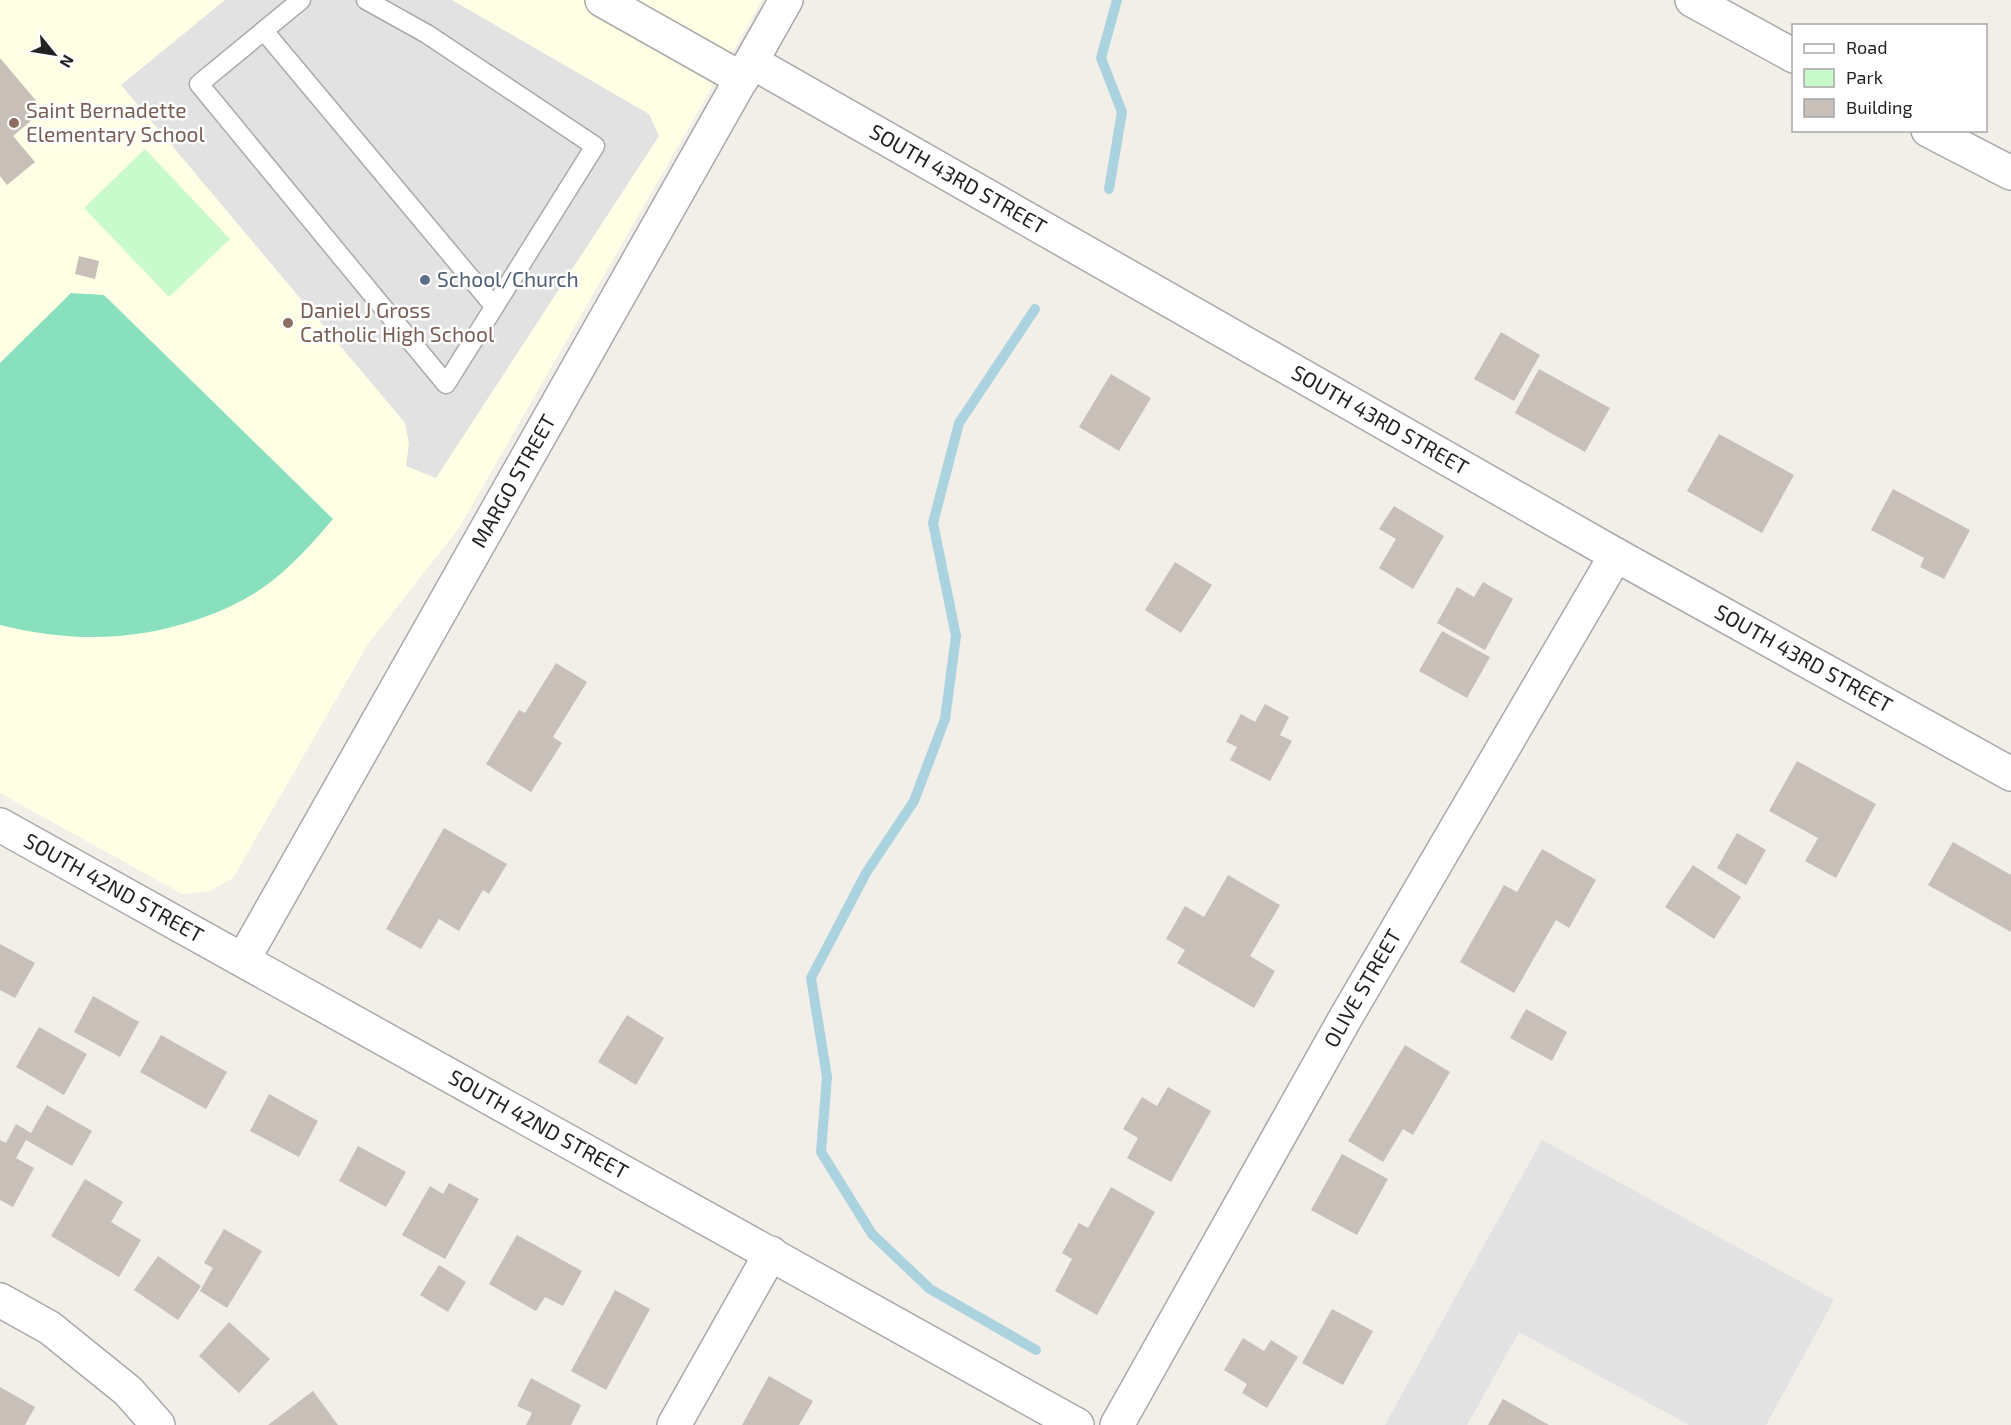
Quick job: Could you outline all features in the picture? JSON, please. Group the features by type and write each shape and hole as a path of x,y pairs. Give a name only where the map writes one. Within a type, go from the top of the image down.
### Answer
{"street":[{"name":"SOUTH 43RD STREET","path":"602,0 747,70 2011,774"},
{"name":"MARGO STREET","path":"243,960 786,0"},
{"path":"1692,0 1792,55"},
{"path":"1934,134 2011,173"},
{"name":"OLIVE STREET","path":"1117,1425 1346,1017 1616,555"},
{"name":"SOUTH 42ND STREET","path":"0,825 1077,1425"},
{"path":"674,1425 771,1253"},
{"path":"0,1300 50,1328 128,1391 158,1425"}],"lane":[{"path":"301,0 199,84 446,384 595,146 427,34 366,0"},
{"path":"264,31 495,306"}],"shaded area":[{"name":"Daniel J Gross Catholic High School","path":"0,0 762,0 459,528 368,644 233,878 210,891 182,894 0,793"},
{"name":"School/Church","path":"225,0 452,0 649,114 659,136 436,478 406,466 409,443 405,423 121,85"},
{"path":"1542,1140 1834,1300 1766,1425 1689,1425 1519,1332 1467,1425 1385,1425"}],"green space":[{"path":"145,149 230,239 169,297 84,208"},
{"path":"71,293 104,295 333,519 292,564 249,597 199,619 174,627 124,635 75,637 26,631 0,625 0,363"}],"building":[{"name":"Saint Bernadette Elementary School","path":"0,58 44,110 13,136 35,162 7,185 0,176"},
{"path":"79,256 99,261 95,279 75,274"},
{"path":"1501,332 1540,355 1514,401 1474,379"},
{"path":"1539,369 1610,408 1585,452 1515,413"},
{"path":"1111,374 1151,398 1119,451 1079,427"},
{"path":"1719,434 1794,475 1762,533 1687,491"},
{"path":"1893,489 1970,530 1944,579 1920,567 1924,558 1871,530"},
{"path":"1394,506 1444,536 1413,589 1379,568 1396,539 1379,529"},
{"path":"1175,562 1212,585 1181,633 1145,610"},
{"path":"1483,582 1513,599 1485,650 1437,623 1457,587 1474,597"},
{"path":"1442,631 1490,657 1467,698 1419,671"},
{"path":"556,663 587,682 553,737 562,743 531,792 486,764 519,710 525,713"},
{"path":"1265,704 1289,717 1280,735 1292,741 1270,781 1230,760 1237,747 1226,742 1241,714 1255,722"},
{"path":"1797,761 1876,804 1836,878 1805,861 1818,838 1769,811"},
{"path":"444,828 507,864 489,894 483,890 459,931 439,919 421,949 386,929"},
{"path":"1737,833 1766,850 1746,885 1717,868"},
{"path":"1953,842 2011,875 2011,932 1928,885"},
{"path":"1542,849 1596,880 1569,928 1556,920 1514,993 1460,962 1504,885 1517,892"},
{"path":"1693,865 1741,897 1714,939 1665,907"},
{"path":"1228,875 1280,905 1250,956 1275,971 1254,1008 1177,963 1185,950 1166,939 1185,906 1204,917"},
{"path":"0,944 35,963 15,998 0,990"},
{"path":"93,996 139,1022 120,1057 74,1032"},
{"path":"1526,1009 1567,1032 1552,1061 1510,1038"},
{"path":"627,1015 664,1038 636,1085 598,1062"},
{"path":"39,1027 87,1054 64,1095 16,1067"},
{"path":"161,1035 227,1072 206,1109 140,1072"},
{"path":"1405,1045 1450,1072 1413,1135 1403,1129 1383,1162 1348,1141"},
{"path":"1168,1087 1211,1111 1171,1182 1127,1158 1138,1138 1123,1129 1142,1097 1157,1106"},
{"path":"269,1094 318,1121 299,1157 250,1131"},
{"path":"47,1105 92,1131 72,1166 26,1140 16,1158 34,1168 13,1207 0,1200 0,1140 6,1143 16,1124 31,1133"},
{"path":"358,1146 406,1172 386,1207 339,1181"},
{"path":"1342,1154 1388,1179 1357,1235 1311,1210"},
{"path":"85,1179 123,1202 111,1222 141,1240 119,1277 51,1236"},
{"path":"449,1183 479,1199 445,1259 402,1235 430,1186 443,1194"},
{"path":"1111,1187 1155,1212 1097,1315 1055,1291 1072,1259 1062,1253 1079,1223 1088,1228"},
{"path":"224,1229 262,1251 227,1308 200,1291 213,1268 204,1263"},
{"path":"517,1235 582,1271 563,1306 545,1297 536,1311 489,1284"},
{"path":"158,1256 201,1286 178,1320 134,1290"},
{"path":"439,1265 466,1282 448,1312 420,1295"},
{"path":"615,1290 650,1309 606,1390 571,1371"},
{"path":"1332,1309 1373,1331 1343,1385 1302,1363"},
{"path":"229,1322 270,1359 239,1393 199,1356"},
{"path":"1243,1338 1264,1351 1271,1340 1298,1357 1267,1408 1242,1393 1247,1384 1224,1370"},
{"path":"769,1376 813,1401 799,1425 742,1425"},
{"path":"531,1378 581,1405 571,1425 526,1425 532,1413 517,1406"},
{"path":"0,1387 35,1407 25,1425 0,1425"},
{"path":"313,1391 338,1425 268,1425"},
{"path":"1503,1399 1549,1425 1488,1425"}],"waterway":[{"path":"1109,189 1122,112 1101,58 1117,0"},
{"path":"1035,309 959,423 933,523 956,636 945,719 914,801 866,873 811,978 827,1077 821,1152 872,1234 930,1289 1036,1350"}],"place":[{"name":"Saint Bernadette Elementary School","path":"14,123"},
{"name":"School/Church","path":"425,280"},
{"name":"Daniel J Gross Catholic High School","path":"288,323"}]}
